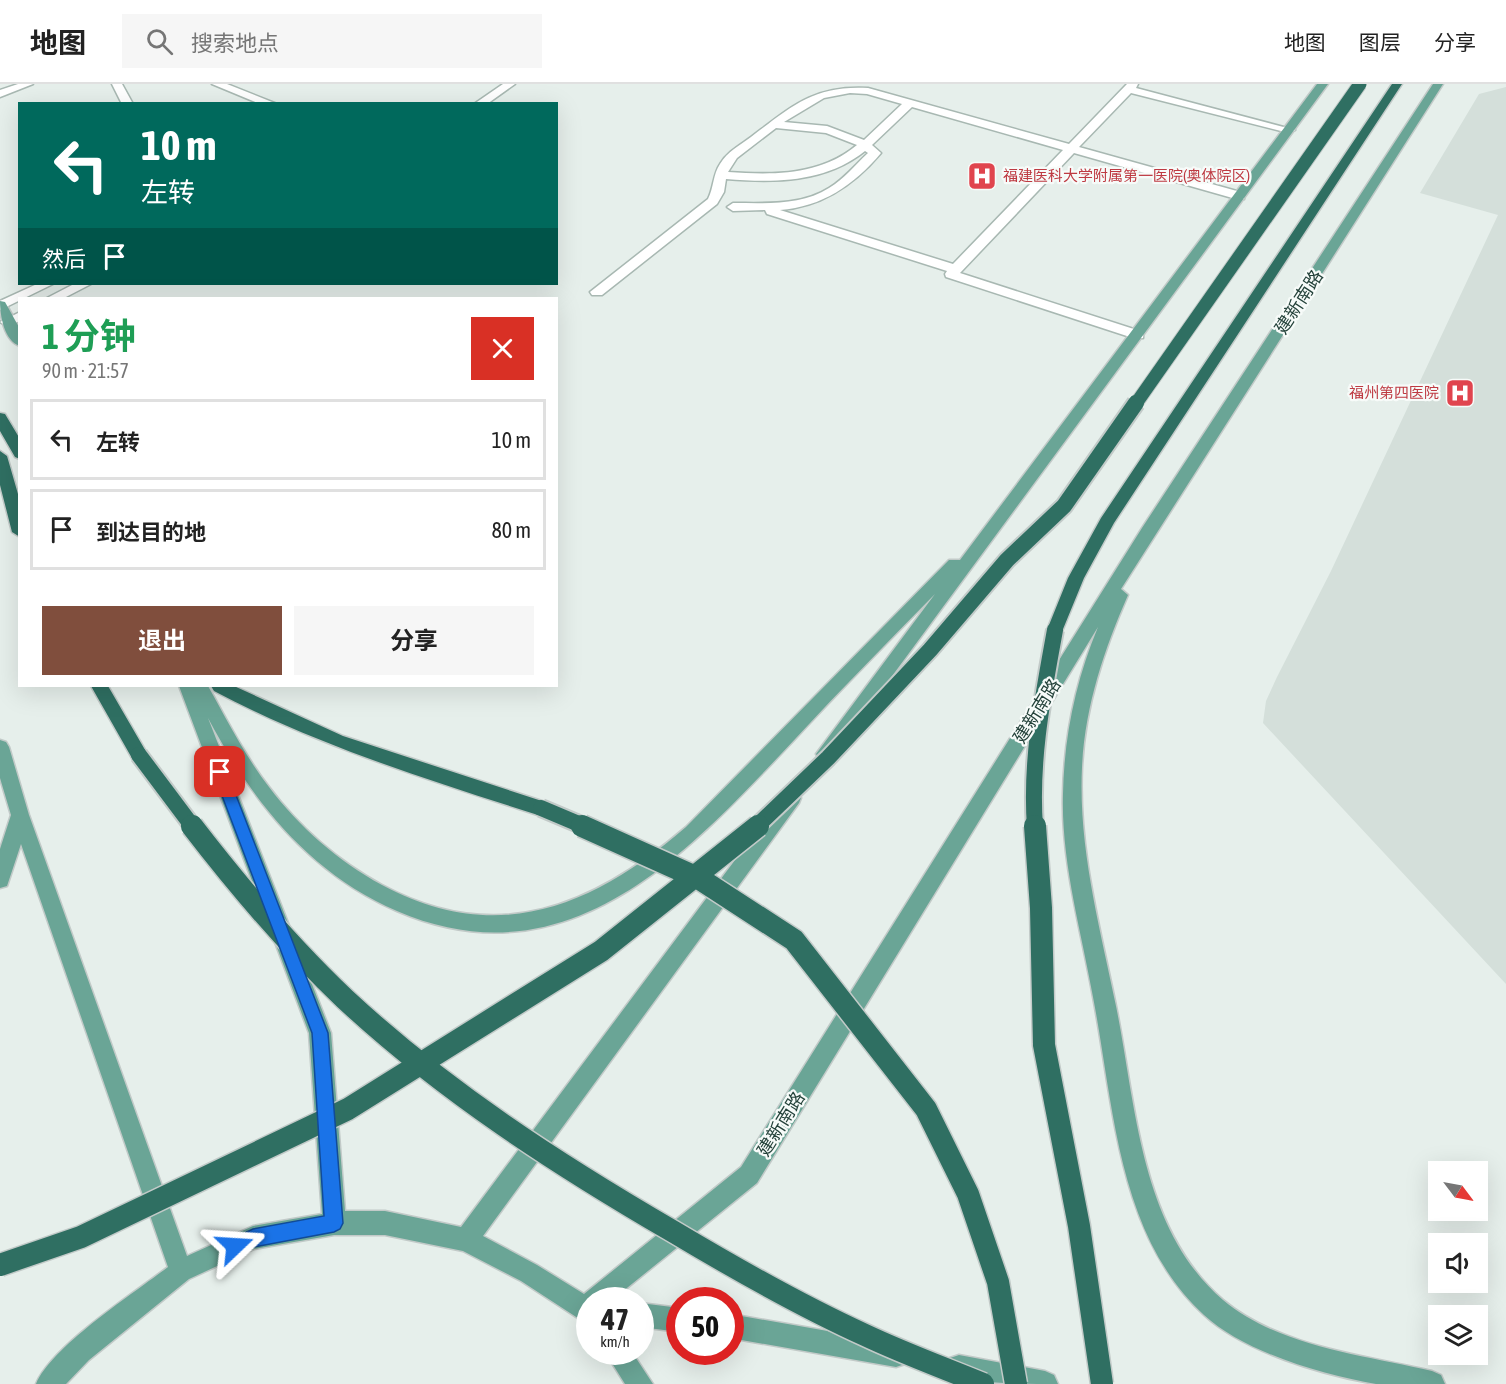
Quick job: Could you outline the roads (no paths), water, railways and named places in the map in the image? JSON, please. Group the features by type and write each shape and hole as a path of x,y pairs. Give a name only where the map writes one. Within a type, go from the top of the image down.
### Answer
{"highway":[{"path":"0,1266 81,1238 348,1109 520,1004 601,951 747,836 852,733 930,650 1007,561 1065,506 1360,84"},
{"path":"1102,1384 1079,1226 1044,1046 1041,908 1032,792 1038,723 1055,630 1076,578 1107,522 1397,84"},
{"path":"0,417 18,450"},
{"path":"0,456 18,524"},
{"path":"100,687 139,755 209,850 252,902 378,1029 497,1123 731,1266 850,1329 983,1384"},
{"path":"222,687 256,706 372,754 541,808 646,853 700,879 794,940 926,1109 968,1194 994,1271 1016,1373 1016,1384"}],"main road":[{"path":"466,1240 1138,335 1291,122 1323,84"},
{"name":"建新南路","path":"614,1287 749,1175 1148,532 1295,309 1438,84"},
{"path":"0,306 13,319 18,335"},
{"path":"201,687 246,768 273,806 311,844 349,876 384,898 429,915 477,925 521,922 582,905 617,888 662,857 720,804 1002,516"},
{"path":"1148,532 1092,659 1079,710 1072,767 1074,824 1081,879 1127,1134 1151,1214 1179,1266 1214,1308 1245,1330 1284,1346 1432,1384"},
{"path":"187,687 320,1033 334,1223"},
{"path":"0,747 20,815 181,1271"},
{"path":"0,880 20,815"},
{"path":"49,1384 80,1352 181,1271 253,1238 334,1223 385,1223 466,1240 576,1299"},
{"path":"744,1328 782,1333 1045,1384"},
{"path":"626,1365 640,1384"}],"lane":[{"path":"0,94 28,84"},
{"path":"117,84 127,102"},
{"path":"216,84 266,102"},
{"path":"482,102 510,84"},
{"path":"1159,84 1182,90"},
{"path":"1138,335 951,274 1130,86 1291,122"},
{"path":"597,292 701,211 718,194 720,175 728,160 807,99 850,87 1071,148 1236,201"},
{"path":"720,175 763,177 806,173 840,163 910,103"},
{"path":"701,211 784,205 819,198 833,191 875,153 864,144 820,129 773,125"},
{"path":"1062,158 1236,201"},
{"path":"733,207 755,208 796,217 955,269"},
{"path":"19,297 44,285"},
{"path":"56,297 82,285"},
{"path":"0,306 18,297"}],"place":[{"name":"福建医科大学附属第一医院(奥体院区)","path":"982,176"},
{"name":"福州第四医院","path":"1460,393"}]}
